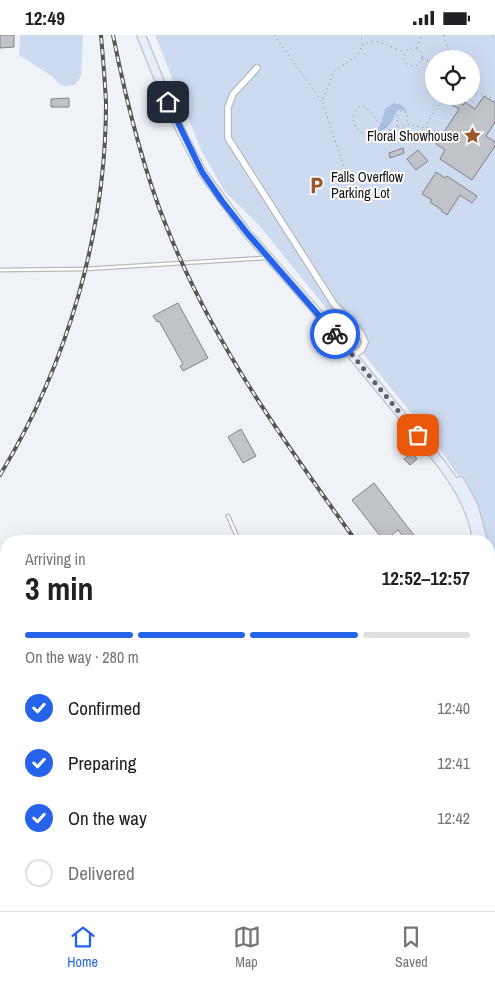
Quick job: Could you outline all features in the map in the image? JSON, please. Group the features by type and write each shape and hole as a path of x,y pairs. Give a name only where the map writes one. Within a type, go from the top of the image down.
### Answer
{"main road":[{"path":"141,35 175,119 202,172 247,233 353,356 425,443 459,488 472,517 476,535"},
{"path":"425,443 445,462 464,486 479,518 482,535"}],"street":[{"path":"257,68 233,94 228,107 228,139 334,304 361,333 365,342 362,349 353,356"}],"lane":[{"path":"0,270 85,269 269,258"},
{"path":"228,516 236,535"}],"path":[{"path":"274,35 323,104 344,167 349,172 335,188"},
{"path":"361,35 362,46"},
{"path":"417,49 422,35"},
{"path":"444,35 448,50"},
{"path":"323,104 324,96 334,71 357,56 366,42 382,43 405,53"},
{"path":"410,48 417,49 422,59 418,64 411,66 404,59 405,53 410,48"},
{"path":"480,94 486,94 495,100"},
{"path":"425,138 426,128 435,110 442,105"},
{"path":"392,130 381,125 366,107 360,107 355,111 354,123 362,133 378,135 407,125 426,128"},
{"path":"397,128 398,114 401,111 407,113 407,125"}],"shaded area":[{"path":"20,35 83,35 81,76 75,85 65,86 59,84 53,77 19,55"},
{"path":"155,35 495,35 495,535 483,535 468,490 437,445 258,224 225,192 201,150"},
{"path":"394,103 402,105 408,113 398,110 387,128 369,133 377,129 386,108"}],"building":[{"path":"0,35 14,35 14,47 0,48"},
{"path":"484,96 495,103 495,122 486,136 495,142 495,146 472,180 440,159 445,150 436,144 459,109 452,105 469,105 475,109 480,105"},
{"path":"69,98 69,107 51,107 51,99"},
{"path":"403,148 404,153 390,158 389,153"},
{"path":"418,150 428,161 416,170 407,159"},
{"path":"436,172 445,178 447,176 477,196 472,203 460,195 447,215 430,202 432,200 422,194"},
{"path":"178,303 208,358 183,371 180,366 183,364 159,321 157,322 153,316"},
{"path":"241,429 256,456 243,463 228,437"},
{"path":"412,453 417,459 410,465 404,459"},
{"path":"374,483 414,535 402,535 398,530 392,535 379,535 352,500"}],"railway":[{"path":"0,475 24,433 45,389 78,297 90,249 99,201 104,152 106,103 101,35"},
{"path":"113,35 123,84 142,157 158,205 185,270 228,351 252,391 352,535"}],"way so far":[{"path":"335,334 418,435"}],"place":[{"name":"Floral Showhouse","path":"473,136"},
{"name":"Falls Overflow Parking Lot","path":"317,185"}],"route":[{"path":"168,102 202,172 222,201 247,233 335,334"}]}
